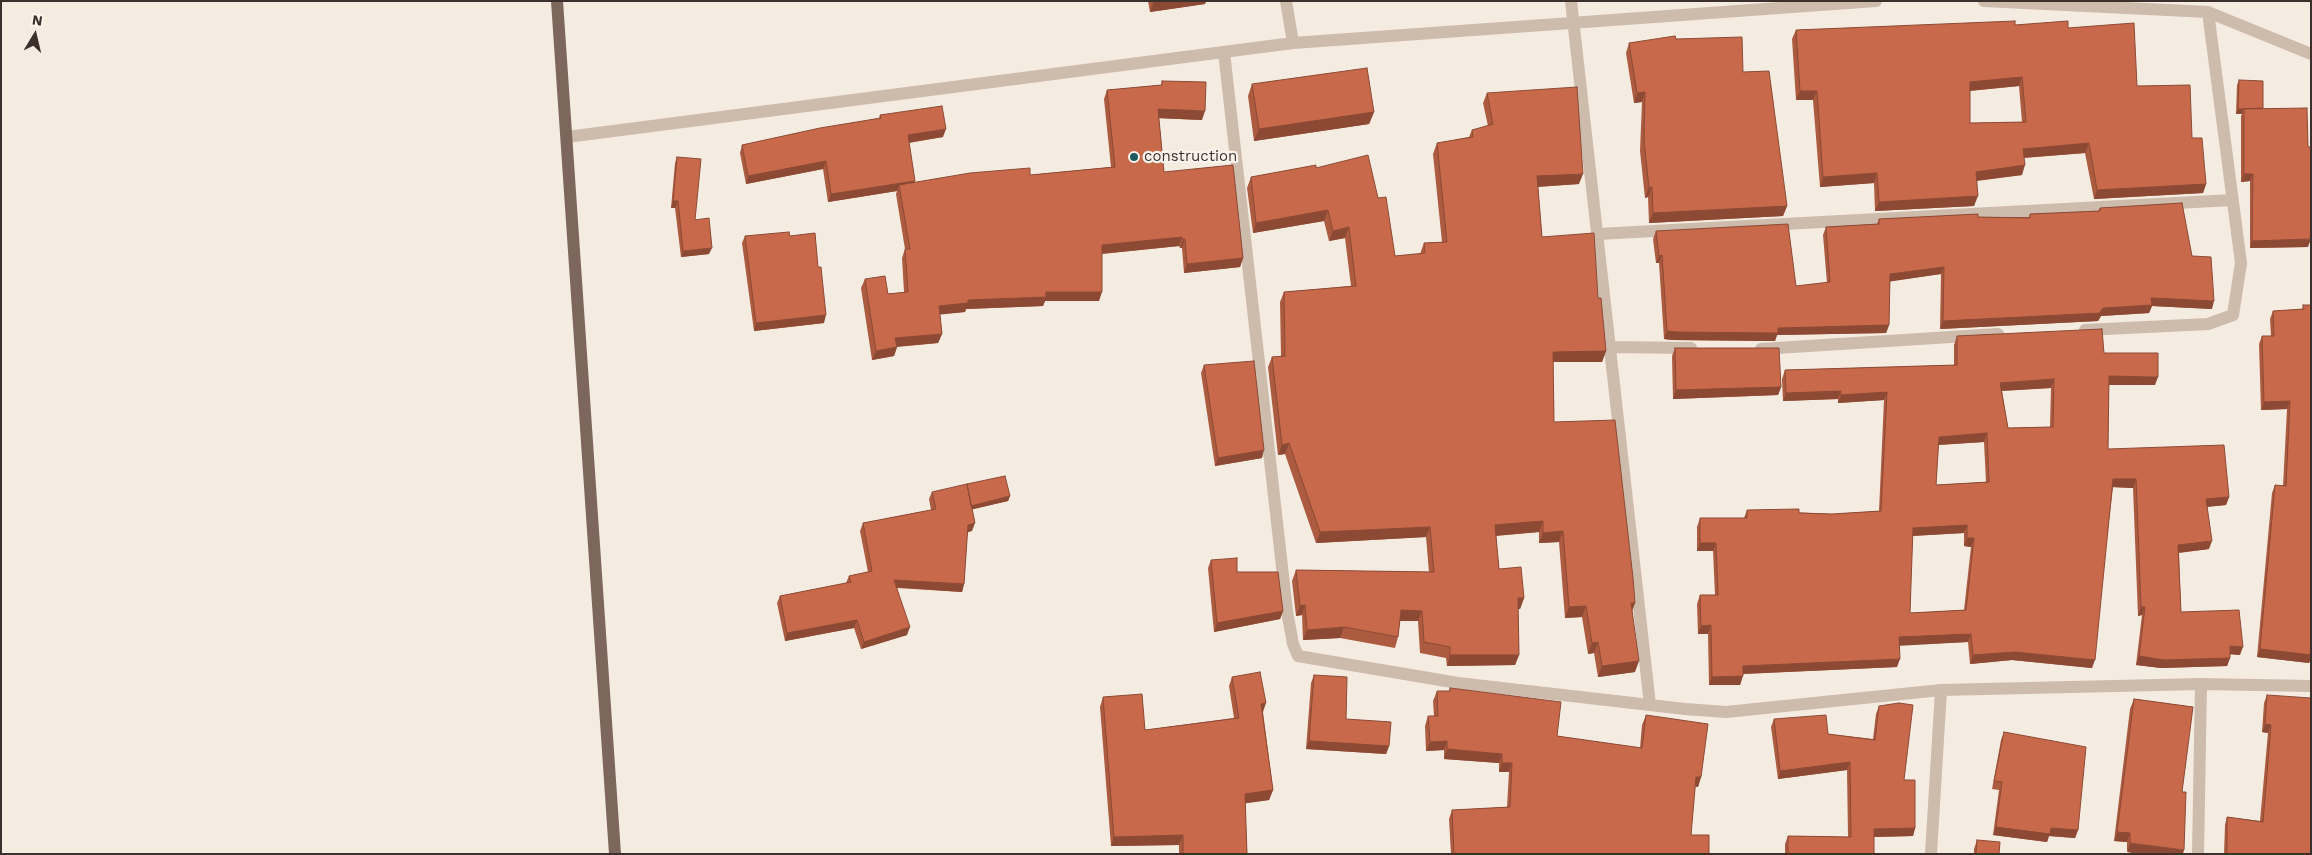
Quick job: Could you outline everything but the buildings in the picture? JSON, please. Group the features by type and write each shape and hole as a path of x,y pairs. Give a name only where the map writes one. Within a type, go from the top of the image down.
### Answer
{"main road":[{"path":"557,1 615,854"}],"street":[{"path":"1286,1 1293,43"},
{"path":"1571,1 1650,705"},
{"path":"567,137 1293,43 1876,1"},
{"path":"1984,1 2208,12 2311,54"},
{"path":"2070,331 2208,324 2233,315 2241,263 2208,12"},
{"path":"1224,52 1286,611 1293,644 1298,656 1458,683 1726,712 1941,690 2201,684 2311,686"},
{"path":"1598,234 2232,200"},
{"path":"1752,348 2011,334"},
{"path":"1610,347 1705,348"},
{"path":"2198,854 2201,684"},
{"path":"1931,854 1941,690"}],"place":[{"name":"construction","path":"1134,157"}]}
